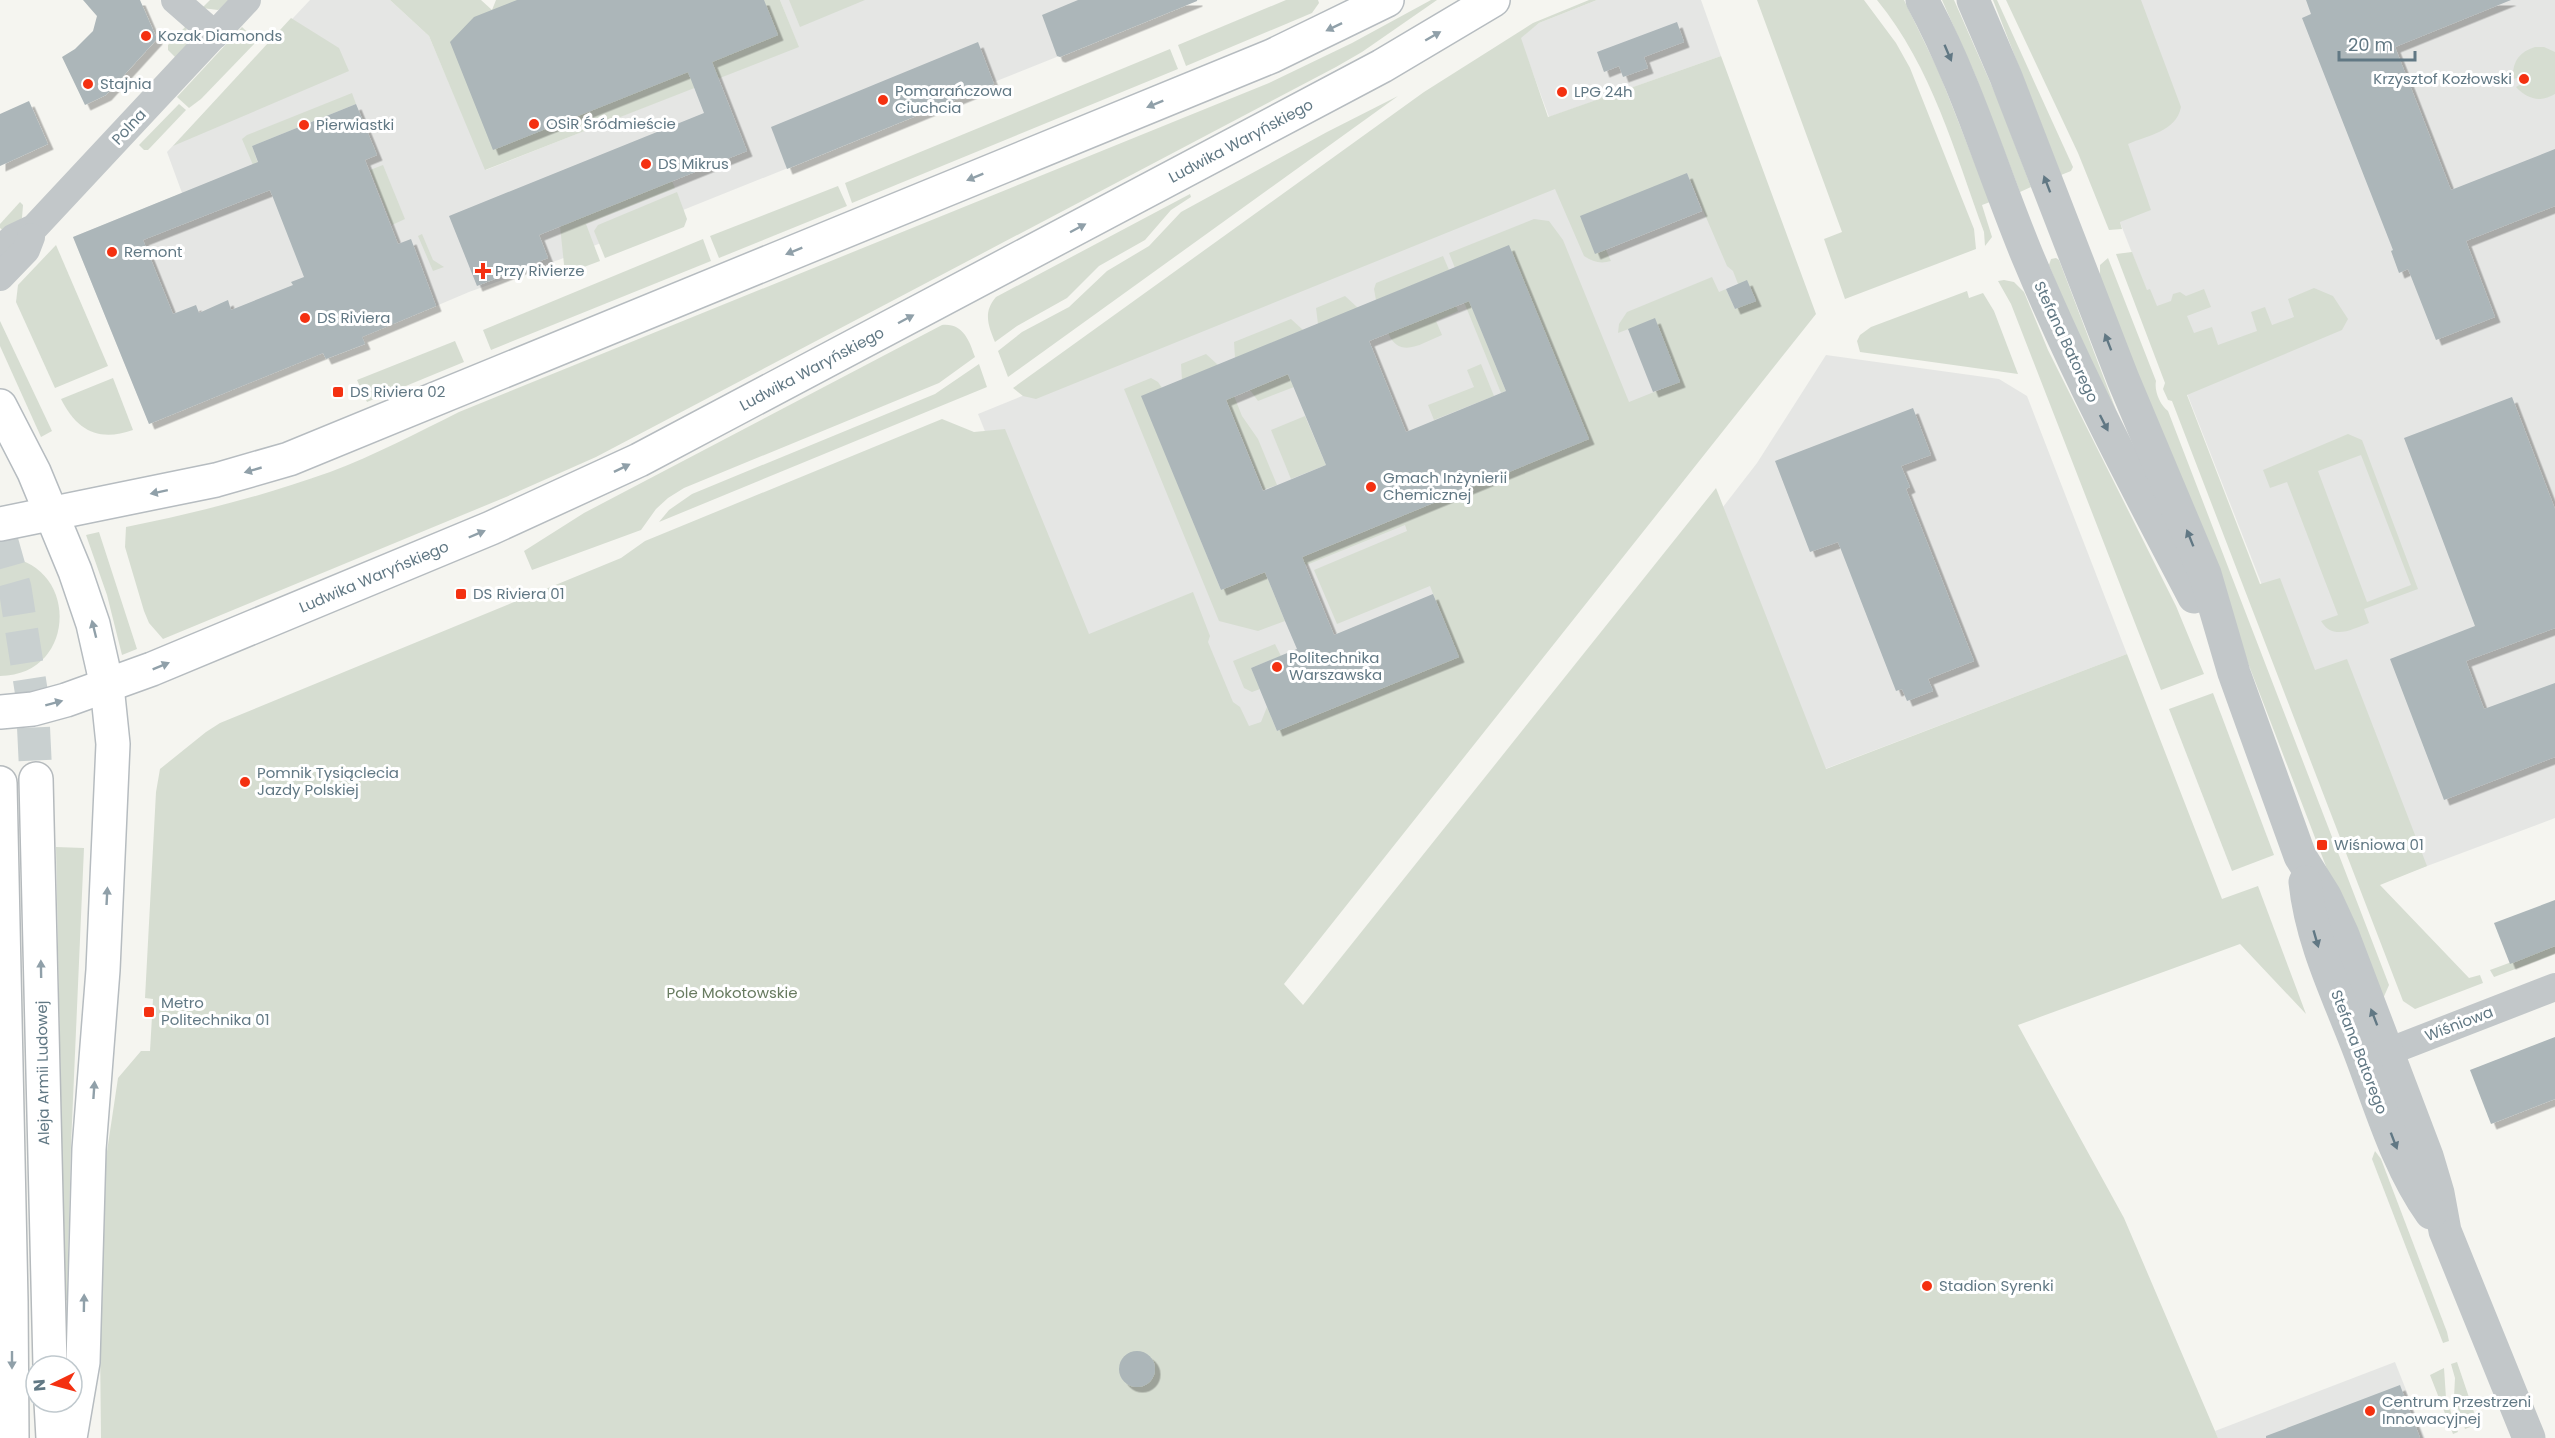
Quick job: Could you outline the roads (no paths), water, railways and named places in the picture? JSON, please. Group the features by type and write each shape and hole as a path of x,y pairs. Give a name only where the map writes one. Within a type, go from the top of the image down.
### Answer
{"main road":[{"path":"0,524 216,480 289,459 1272,56 1386,0"},
{"name":"Ludwika Waryńskiego","path":"0,712 33,709 106,686 491,528 639,460 1382,66 1493,0"},
{"path":"0,406 27,457 52,513 93,624 106,686 113,744 103,970 89,1149 83,1362 70,1438"},
{"name":"Aleja Armii Ludowej","path":"36,779 50,1354"},
{"path":"0,783 12,1302 12,1438"},
{"path":"52,1414 53,1438"}],"street":[{"path":"175,0 214,35"},
{"name":"Polna","path":"0,250 13,238 34,228 247,0"},
{"name":"Stefana Batorego","path":"1922,0 1968,102 2027,255 2075,366 2234,673"},
{"name":"Stefana Batorego","path":"1973,0 2006,77 2123,379 2205,574 2234,673 2303,861 2307,903 2318,945 2375,1057 2405,1168 2422,1200 2445,1231 2529,1438"},
{"name":"Polna","path":"0,278 26,250 34,228"},
{"path":"2027,255 2068,238"},
{"name":"Wiśniowa","path":"2375,1057 2555,987"}],"tunnel":[{"path":"0,535 15,588 32,696 36,779"}],"place":[{"name":"Kozak Diamonds","path":"146,36"},
{"name":"Krzysztof Kozłowski","path":"2524,79"},
{"name":"Stajnia","path":"88,84"},
{"name":"LPG 24h","path":"1562,92"},
{"name":"Pomarańczowa Ciuchcia","path":"883,100"},
{"name":"OSiR Śródmieście","path":"534,124"},
{"name":"Pierwiastki","path":"304,125"},
{"name":"DS Mikrus","path":"646,164"},
{"name":"Remont","path":"112,252"},
{"name":"Przy Rivierze","path":"483,271"},
{"name":"DS Riviera","path":"305,318"},
{"name":"DS Riviera 02","path":"338,392"},
{"name":"Gmach Inżynierii Chemicznej","path":"1371,487"},
{"name":"DS Riviera 01","path":"461,594"},
{"name":"Politechnika Warszawska","path":"1277,667"},
{"name":"Pomnik Tysiąclecia Jazdy Polskiej","path":"245,782"},
{"name":"Wiśniowa 01","path":"2322,845"},
{"name":"Metro Politechnika 01","path":"149,1012"},
{"name":"Stadion Syrenki","path":"1927,1286"},
{"name":"Centrum Przestrzeni Innowacyjnej","path":"2370,1411"}],"park label":[{"name":"Pole Mokotowskie","path":"732,993"}]}
